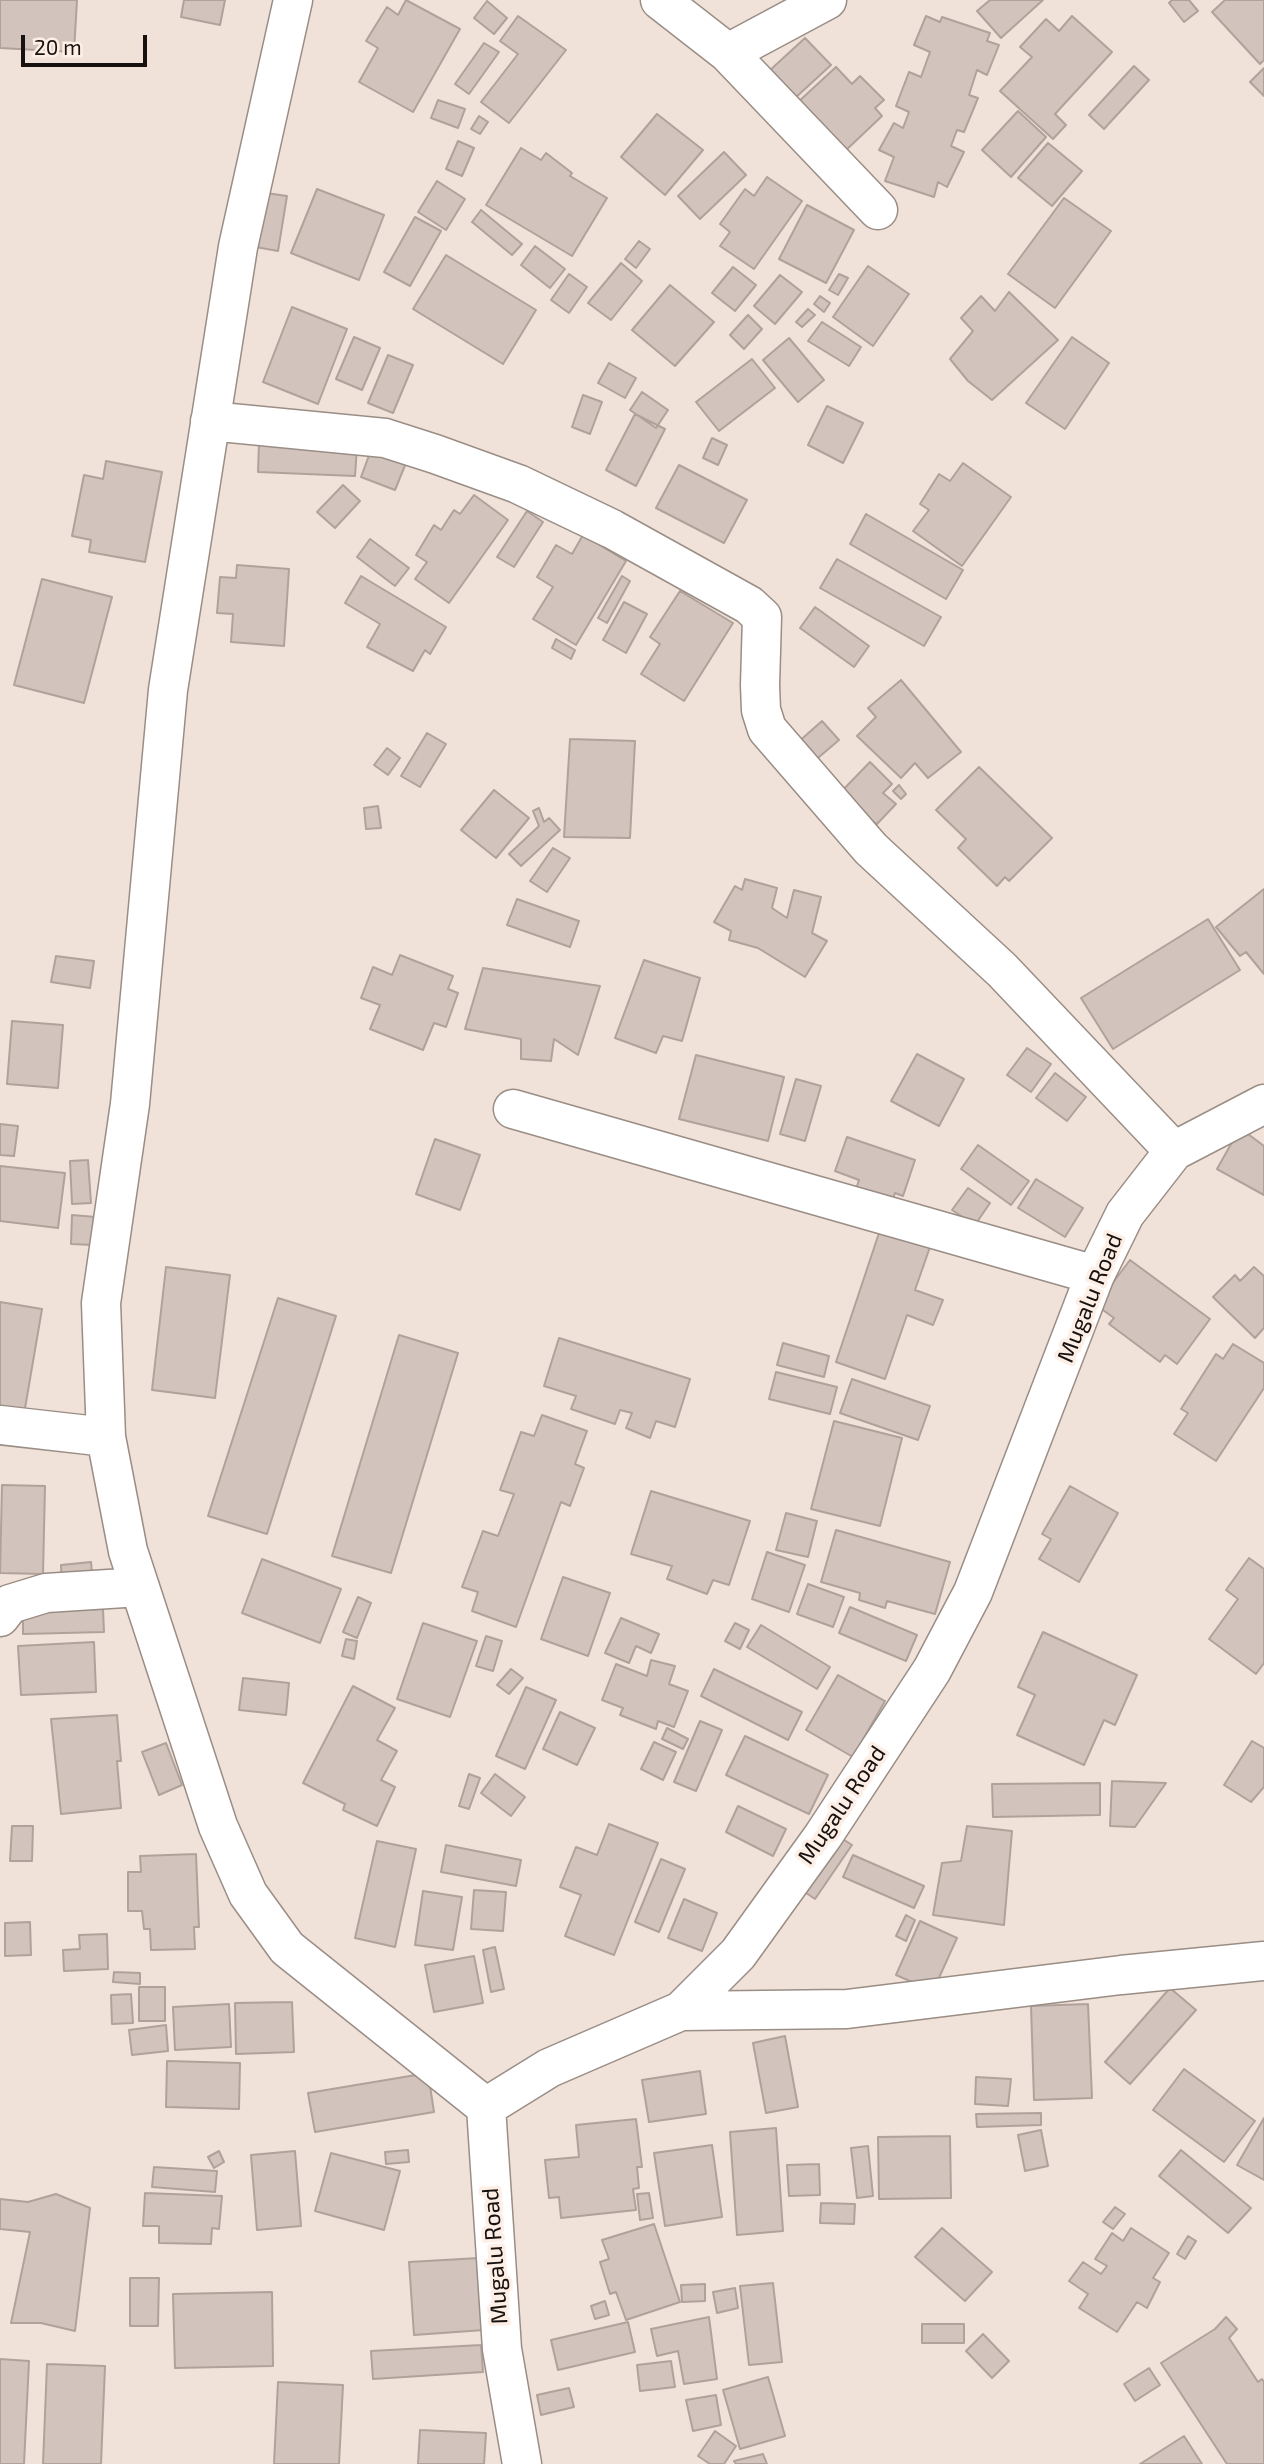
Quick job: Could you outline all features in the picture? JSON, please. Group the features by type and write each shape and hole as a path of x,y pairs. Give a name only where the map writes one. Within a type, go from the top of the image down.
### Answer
{"street":[{"path":"293,0 238,247 168,690 130,1104 101,1303 106,1437 128,1551 218,1826 248,1894 287,1948 486,2107"},
{"path":"660,0 728,53 878,210"},
{"path":"728,53 827,0"},
{"path":"210,421 385,438 435,454 518,484 611,530 749,605 762,617 761,710 767,729 871,849 1002,970 1174,1151"},
{"name":"Mugalu Road","path":"522,2464 502,2349 486,2107 549,2068 681,2011 738,1954 823,1836 932,1670 974,1592 1095,1275 1125,1214 1174,1151 1264,1104"},
{"path":"513,1110 1095,1275"},
{"path":"0,1425 106,1437"},
{"path":"0,1617 10,1604 46,1593 140,1587"},
{"path":"681,2011 847,2009 1121,1975 1264,1961"}],"building":[{"path":"0,0 77,0 74,52 0,48"},
{"path":"184,0 225,0 220,25 181,17"},
{"path":"406,0 460,29 413,112 359,82 378,48 366,41 387,7 398,15"},
{"path":"990,0 1043,0 1001,38 977,11"},
{"path":"1172,0 1189,0 1198,11 1184,22 1169,3"},
{"path":"1225,0 1264,0 1264,60 1260,64 1212,12"},
{"path":"487,1 507,18 494,34 474,18"},
{"path":"518,16 566,50 509,123 481,102 518,54 500,41"},
{"path":"926,16 940,22 942,17 990,33 987,41 999,45 987,75 977,70 969,95 978,98 964,132 957,130 951,146 964,152 947,187 938,182 934,197 885,181 894,157 879,150 894,123 903,128 909,112 896,106 909,72 921,77 930,52 914,45"},
{"path":"1072,16 1112,52 1055,114 1066,125 1053,139 1000,91 1032,57 1020,47 1046,19 1059,31"},
{"path":"805,38 831,65 794,99 768,72"},
{"path":"484,43 499,52 469,94 455,84"},
{"path":"1134,66 1149,80 1104,129 1089,115"},
{"path":"836,67 852,84 860,76 884,100 875,108 882,116 843,153 796,104"},
{"path":"1264,68 1264,96 1250,82"},
{"path":"438,100 465,109 458,128 431,118"},
{"path":"1018,111 1046,137 1011,177 982,150"},
{"path":"657,114 703,150 665,195 621,157"},
{"path":"479,116 488,122 480,134 471,129"},
{"path":"458,141 474,148 462,176 446,169"},
{"path":"1048,143 1082,171 1052,206 1018,178"},
{"path":"521,148 541,160 546,153 572,173 570,176 607,198 572,256 486,205"},
{"path":"724,152 746,175 700,219 678,196"},
{"path":"767,177 802,201 754,269 720,246 730,232 720,224 745,189 754,196"},
{"path":"437,181 465,199 446,230 418,212"},
{"path":"317,189 384,215 359,280 291,253"},
{"path":"259,192 287,196 278,251 250,246"},
{"path":"1064,198 1111,231 1055,308 1008,274"},
{"path":"807,205 854,230 826,283 779,259"},
{"path":"481,210 522,244 512,255 472,222"},
{"path":"415,217 441,231 410,286 384,272"},
{"path":"639,241 650,249 636,268 625,259"},
{"path":"535,246 565,269 550,288 521,265"},
{"path":"446,255 536,310 503,364 413,309"},
{"path":"621,263 642,281 611,320 588,303"},
{"path":"868,266 909,294 873,346 833,317"},
{"path":"733,267 756,285 735,311 712,293"},
{"path":"569,274 587,287 569,313 551,300"},
{"path":"839,274 848,278 838,295 829,290"},
{"path":"780,275 802,292 775,324 754,306"},
{"path":"670,285 714,322 675,366 632,330"},
{"path":"1009,292 1058,340 992,400 968,381 950,359 973,331 961,318 981,296 995,311"},
{"path":"820,296 830,303 824,312 814,304"},
{"path":"292,307 347,329 318,404 263,382"},
{"path":"808,309 815,315 802,327 796,322"},
{"path":"748,315 762,329 744,349 730,335"},
{"path":"822,322 861,347 849,366 808,341"},
{"path":"354,337 380,348 362,390 336,379"},
{"path":"1072,337 1109,363 1065,429 1026,403"},
{"path":"789,338 824,380 798,402 763,360"},
{"path":"388,355 413,365 393,413 368,403"},
{"path":"752,359 775,388 719,431 696,402"},
{"path":"609,363 636,378 625,398 598,383"},
{"path":"642,392 668,410 656,428 630,410"},
{"path":"583,395 602,402 590,434 572,427"},
{"path":"827,406 863,423 843,463 808,445"},
{"path":"635,414 665,429 636,486 606,470"},
{"path":"712,438 727,445 718,465 703,458"},
{"path":"259,443 357,447 355,476 258,472"},
{"path":"371,450 406,463 395,490 361,477"},
{"path":"106,461 162,472 145,562 89,552 91,540 72,536 84,475 103,479"},
{"path":"963,463 1011,497 962,566 913,531 929,510 920,504 939,474 950,481"},
{"path":"679,465 747,500 724,543 656,508"},
{"path":"343,485 360,501 335,528 317,512"},
{"path":"474,495 508,520 449,603 415,579 427,562 416,555 434,525 441,530 454,510 460,514"},
{"path":"527,511 543,522 514,567 497,557"},
{"path":"866,514 963,570 946,599 850,544"},
{"path":"583,535 626,561 576,645 533,619 553,587 537,577 556,545 572,554"},
{"path":"370,539 409,568 395,586 357,557"},
{"path":"837,559 941,617 924,646 820,588"},
{"path":"237,565 289,569 284,646 231,642 233,614 217,613 220,577 236,578"},
{"path":"361,576 446,627 430,654 425,650 413,671 367,647 380,624 345,603"},
{"path":"622,576 630,581 607,623 598,618"},
{"path":"42,579 112,597 84,703 14,685"},
{"path":"680,591 733,623 684,701 641,674 660,644 650,637"},
{"path":"624,602 647,614 626,653 603,640"},
{"path":"815,607 869,646 854,667 800,628"},
{"path":"556,639 575,650 571,659 552,648"},
{"path":"901,680 961,752 928,778 915,763 901,778 857,736 876,717 868,708"},
{"path":"822,721 839,740 812,763 796,744"},
{"path":"427,733 446,744 420,787 401,776"},
{"path":"570,739 635,741 630,838 564,837"},
{"path":"387,748 400,758 388,775 374,765"},
{"path":"870,762 892,784 883,793 896,804 877,824 836,797"},
{"path":"979,767 1052,838 1009,881 1005,877 997,886 958,848 966,839 936,810"},
{"path":"899,785 906,794 901,799 893,791"},
{"path":"494,790 529,818 496,858 461,830"},
{"path":"378,806 381,828 366,829 364,808"},
{"path":"539,808 544,822 549,818 560,830 521,866 509,854 539,826 533,811"},
{"path":"553,848 570,858 547,892 530,881"},
{"path":"745,879 777,888 772,908 787,918 794,890 821,897 812,933 827,941 805,977 758,948 729,940 731,931 714,922 735,886 742,890"},
{"path":"1264,889 1264,974 1246,952 1240,956 1216,927"},
{"path":"517,899 579,921 570,947 507,925"},
{"path":"1208,919 1240,970 1113,1049 1081,998"},
{"path":"400,955 453,976 448,989 458,993 446,1027 434,1023 423,1050 370,1029 380,1005 361,998 373,967 392,975"},
{"path":"56,956 94,961 90,988 51,982"},
{"path":"644,960 700,978 682,1041 663,1036 656,1053 615,1038"},
{"path":"483,968 600,986 578,1055 554,1039 551,1061 521,1059 521,1039 465,1029"},
{"path":"12,1021 63,1025 58,1088 7,1084"},
{"path":"1027,1048 1051,1064 1031,1092 1007,1075"},
{"path":"917,1054 964,1079 939,1126 891,1101"},
{"path":"696,1055 784,1077 768,1141 679,1119"},
{"path":"1055,1073 1086,1097 1067,1121 1036,1098"},
{"path":"796,1079 821,1086 805,1141 780,1134"},
{"path":"0,1124 18,1126 14,1156 0,1155"},
{"path":"1240,1128 1264,1146 1264,1195 1217,1169"},
{"path":"847,1137 915,1160 903,1196 895,1193 892,1201 856,1189 859,1180 835,1171"},
{"path":"435,1139 480,1155 460,1210 416,1194"},
{"path":"978,1145 1029,1181 1011,1205 961,1169"},
{"path":"88,1160 91,1203 72,1204 70,1161"},
{"path":"0,1166 65,1173 58,1228 0,1221"},
{"path":"1036,1179 1083,1208 1065,1237 1018,1208"},
{"path":"968,1188 990,1203 975,1225 952,1210"},
{"path":"72,1215 96,1217 94,1245 71,1244"},
{"path":"880,1230 930,1247 915,1290 943,1300 933,1325 907,1315 885,1379 836,1362"},
{"path":"1130,1260 1210,1319 1177,1364 1165,1355 1160,1362 1109,1324 1114,1318 1096,1305"},
{"path":"166,1267 230,1275 215,1398 152,1390"},
{"path":"1254,1267 1264,1276 1264,1328 1255,1338 1213,1297 1235,1275 1240,1281"},
{"path":"278,1298 336,1316 267,1534 208,1516"},
{"path":"0,1302 42,1309 23,1420 0,1416"},
{"path":"399,1335 458,1353 391,1573 332,1556"},
{"path":"559,1338 690,1379 675,1427 656,1421 650,1438 626,1428 632,1413 620,1410 615,1424 571,1409 576,1396 544,1386"},
{"path":"783,1343 829,1356 824,1377 777,1365"},
{"path":"1233,1344 1264,1363 1264,1388 1216,1461 1174,1434 1188,1413 1181,1409 1216,1354 1223,1359"},
{"path":"776,1372 837,1387 830,1414 769,1399"},
{"path":"852,1379 930,1406 918,1440 840,1413"},
{"path":"542,1415 587,1431 575,1464 584,1468 570,1506 561,1502 516,1627 472,1611 478,1592 462,1587 483,1531 498,1536 514,1494 500,1490 521,1432 534,1436"},
{"path":"834,1421 902,1438 880,1526 811,1509"},
{"path":"2,1485 45,1486 43,1574 0,1573"},
{"path":"1070,1486 1118,1513 1079,1582 1039,1559 1051,1539 1042,1534"},
{"path":"651,1491 750,1521 729,1585 713,1580 707,1594 667,1579 672,1566 631,1554"},
{"path":"786,1513 817,1521 808,1557 776,1550"},
{"path":"836,1530 950,1562 935,1614 887,1601 885,1608 859,1600 860,1593 821,1582"},
{"path":"767,1552 805,1565 789,1612 752,1599"},
{"path":"1249,1558 1264,1569 1264,1663 1256,1674 1209,1639 1238,1599 1226,1590"},
{"path":"262,1559 341,1589 320,1643 242,1613"},
{"path":"91,1562 93,1584 62,1587 61,1565"},
{"path":"563,1577 610,1593 588,1656 541,1639"},
{"path":"808,1584 844,1597 833,1627 797,1614"},
{"path":"358,1597 371,1603 357,1638 343,1632"},
{"path":"850,1607 917,1635 906,1661 839,1633"},
{"path":"103,1609 104,1632 23,1634 23,1610"},
{"path":"621,1618 659,1634 651,1653 636,1646 629,1663 605,1653"},
{"path":"423,1623 477,1641 450,1717 397,1699"},
{"path":"735,1623 749,1630 740,1649 725,1641"},
{"path":"761,1625 830,1667 817,1689 747,1647"},
{"path":"1043,1632 1137,1675 1115,1725 1104,1720 1084,1765 1017,1735 1035,1695 1018,1687"},
{"path":"486,1636 502,1641 493,1671 476,1666"},
{"path":"346,1639 357,1641 354,1659 342,1656"},
{"path":"94,1642 96,1692 21,1695 18,1646"},
{"path":"651,1660 675,1666 669,1684 688,1691 674,1727 658,1721 656,1729 620,1715 623,1708 602,1700 616,1664 647,1676"},
{"path":"511,1669 523,1678 509,1694 497,1685"},
{"path":"714,1669 802,1712 788,1740 701,1696"},
{"path":"838,1675 885,1701 853,1757 806,1730"},
{"path":"243,1678 289,1683 286,1715 239,1710"},
{"path":"353,1686 395,1708 377,1740 397,1751 381,1780 395,1787 377,1826 343,1810 345,1804 303,1783"},
{"path":"526,1687 556,1700 525,1769 496,1756"},
{"path":"560,1712 595,1728 577,1765 543,1749"},
{"path":"117,1715 121,1808 61,1814 51,1719"},
{"path":"700,1721 722,1730 696,1791 674,1782"},
{"path":"667,1728 688,1739 683,1749 662,1739"},
{"path":"745,1736 828,1775 809,1814 726,1775"},
{"path":"1252,1741 1264,1748 1264,1787 1251,1802 1224,1785"},
{"path":"654,1742 676,1752 663,1780 641,1769"},
{"path":"166,1743 182,1785 159,1795 142,1752"},
{"path":"469,1774 480,1778 469,1809 459,1806"},
{"path":"495,1774 525,1797 511,1816 481,1793"},
{"path":"1112,1781 1166,1783 1135,1827 1110,1826"},
{"path":"1100,1783 1100,1815 993,1817 992,1784"},
{"path":"738,1806 786,1829 773,1856 726,1832"},
{"path":"609,1824 658,1843 614,1955 565,1936 581,1895 560,1887 576,1847 597,1855"},
{"path":"12,1826 33,1826 32,1861 10,1861"},
{"path":"967,1826 1012,1831 1004,1925 933,1915 942,1863 961,1861"},
{"path":"832,1832 852,1845 815,1899 796,1886"},
{"path":"377,1841 416,1849 395,1947 355,1938"},
{"path":"446,1845 521,1860 516,1886 441,1872"},
{"path":"196,1854 199,1927 194,1927 195,1949 151,1950 150,1929 144,1929 142,1911 128,1911 128,1872 141,1872 140,1856"},
{"path":"853,1855 924,1886 914,1908 843,1877"},
{"path":"661,1859 685,1869 659,1932 635,1922"},
{"path":"474,1890 506,1892 503,1931 471,1929"},
{"path":"423,1891 462,1897 453,1950 415,1945"},
{"path":"684,1899 717,1913 702,1951 668,1938"},
{"path":"906,1915 915,1920 906,1941 896,1936"},
{"path":"920,1921 957,1938 933,1991 896,1975"},
{"path":"30,1922 31,1955 5,1956 5,1923"},
{"path":"107,1934 108,1969 64,1971 63,1950 80,1949 79,1935"},
{"path":"495,1947 504,1989 491,1992 483,1950"},
{"path":"474,1956 483,2003 434,2012 425,1965"},
{"path":"114,1972 140,1973 140,1984 113,1982"},
{"path":"139,1987 165,1987 165,2021 139,2021"},
{"path":"1170,1988 1196,2010 1130,2084 1105,2062"},
{"path":"131,1994 133,2023 112,2024 111,1995"},
{"path":"292,2002 294,2052 236,2054 235,2003"},
{"path":"229,2004 231,2047 175,2050 173,2007"},
{"path":"1088,2004 1092,2098 1034,2100 1031,2006"},
{"path":"166,2025 168,2051 132,2055 129,2030"},
{"path":"785,2036 798,2107 766,2113 753,2043"},
{"path":"167,2061 240,2063 239,2109 166,2107"},
{"path":"1184,2069 1255,2121 1224,2162 1153,2110"},
{"path":"700,2071 706,2114 649,2122 642,2080"},
{"path":"428,2073 434,2112 315,2132 308,2093"},
{"path":"976,2077 1011,2079 1008,2106 975,2104"},
{"path":"1041,2113 1041,2125 977,2127 976,2114"},
{"path":"1264,2118 1264,2180 1237,2165"},
{"path":"636,2119 642,2167 637,2167 639,2188 633,2189 636,2210 561,2218 559,2197 549,2198 545,2160 579,2157 576,2125"},
{"path":"776,2128 783,2231 737,2235 730,2132"},
{"path":"1041,2130 1048,2166 1025,2171 1018,2135"},
{"path":"950,2136 951,2198 879,2199 878,2137"},
{"path":"712,2145 722,2217 665,2226 654,2153"},
{"path":"868,2146 873,2196 857,2198 851,2148"},
{"path":"408,2150 409,2162 386,2164 385,2152"},
{"path":"1181,2150 1251,2208 1228,2233 1159,2176"},
{"path":"219,2151 224,2162 214,2168 208,2157"},
{"path":"295,2151 301,2226 257,2230 251,2155"},
{"path":"331,2153 400,2171 384,2230 315,2211"},
{"path":"819,2164 820,2195 789,2196 787,2165"},
{"path":"154,2167 217,2171 215,2192 152,2187"},
{"path":"145,2193 222,2196 219,2229 212,2228 211,2244 159,2243 159,2226 143,2226"},
{"path":"649,2193 653,2218 640,2220 637,2194"},
{"path":"56,2194 90,2208 75,2331 41,2323 11,2323 30,2232 0,2229 0,2199 28,2202"},
{"path":"821,2203 855,2204 854,2224 820,2223"},
{"path":"1115,2207 1125,2214 1113,2229 1103,2222"},
{"path":"654,2224 680,2302 626,2320 616,2292 610,2294 600,2262 609,2259 602,2240"},
{"path":"942,2228 992,2272 965,2301 915,2257"},
{"path":"1131,2228 1169,2253 1153,2278 1160,2282 1147,2308 1137,2302 1117,2332 1079,2308 1088,2294 1069,2281 1083,2262 1101,2274 1107,2266 1095,2259 1112,2233 1123,2241"},
{"path":"1188,2236 1196,2241 1185,2259 1177,2254"},
{"path":"479,2258 484,2330 414,2335 409,2262"},
{"path":"130,2278 159,2278 158,2326 130,2326"},
{"path":"773,2283 782,2362 749,2365 740,2286"},
{"path":"705,2284 705,2301 682,2302 681,2285"},
{"path":"735,2288 738,2308 717,2313 713,2292"},
{"path":"272,2292 273,2366 175,2368 173,2294"},
{"path":"605,2301 609,2315 595,2319 591,2306"},
{"path":"709,2317 717,2379 684,2384 678,2351 657,2356 651,2329"},
{"path":"1226,2317 1237,2329 1229,2338 1258,2382 1262,2379 1264,2382 1264,2464 1227,2464 1161,2363 1215,2329"},
{"path":"628,2322 635,2352 558,2370 551,2340"},
{"path":"922,2324 964,2324 964,2343 922,2343"},
{"path":"983,2334 1009,2361 992,2378 966,2351"},
{"path":"481,2345 483,2372 373,2379 371,2351"},
{"path":"0,2359 29,2361 24,2464 0,2464"},
{"path":"671,2361 675,2387 640,2391 637,2365"},
{"path":"47,2364 105,2366 101,2464 43,2464"},
{"path":"1149,2368 1160,2385 1135,2401 1124,2384"},
{"path":"768,2377 785,2436 740,2449 723,2390"},
{"path":"278,2382 343,2385 339,2464 274,2464"},
{"path":"569,2388 574,2407 541,2415 537,2395"},
{"path":"716,2395 721,2425 693,2431 686,2400"},
{"path":"420,2430 486,2433 484,2464 418,2464"},
{"path":"715,2431 736,2446 724,2464 710,2464 698,2456"},
{"path":"1184,2436 1202,2464 1140,2464"},
{"path":"763,2454 767,2464 736,2464 734,2461"}]}
